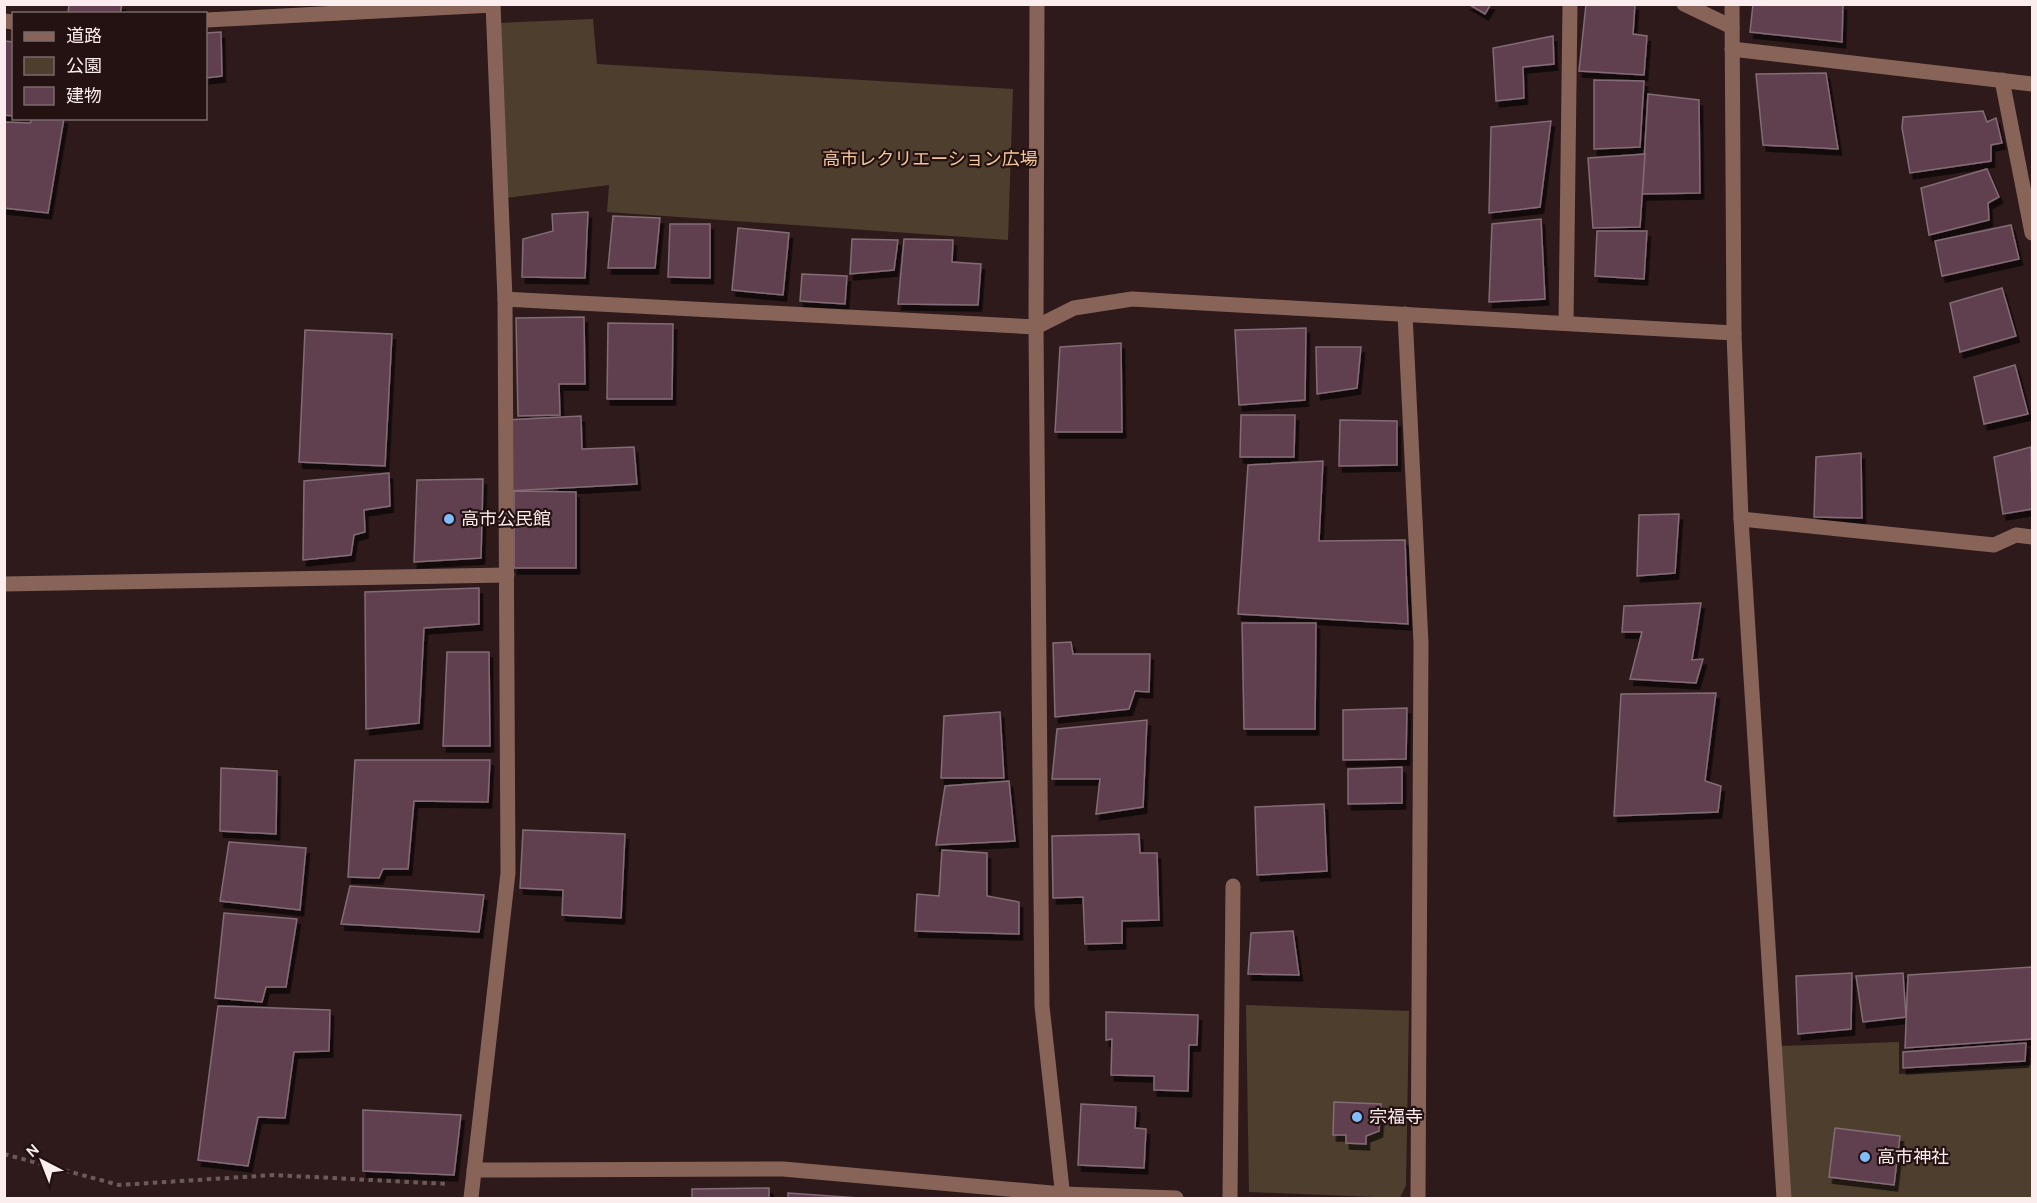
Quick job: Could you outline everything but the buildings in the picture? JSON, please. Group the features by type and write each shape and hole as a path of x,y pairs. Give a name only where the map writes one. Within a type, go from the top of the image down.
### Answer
{"street":[{"path":"1037,4 1036,327 1042,1006 1063,1196"},
{"path":"1566,323 1570,4"},
{"path":"1684,4 1732,27"},
{"path":"1732,4 1734,333 1741,519 1784,1198"},
{"path":"207,20 289,10 493,5 505,299 508,873 472,1185 783,1169 1063,1196 1176,1198"},
{"path":"1732,49 2032,84"},
{"path":"2002,80 2032,233"},
{"path":"505,299 1036,327 1074,308 1132,299 1734,333"},
{"path":"1405,314 1421,643 1418,1198"},
{"path":"1741,519 1994,545 2016,535 2032,537"},
{"path":"4,584 507,575"},
{"path":"1230,1198 1233,886"}],"path":[{"path":"4,1154 119,1185 274,1175 472,1185"}],"green space":[{"name":"高市レクリエーション広場","path":"593,19 597,64 1013,89 1008,240 607,212 609,185 505,198 499,23"},
{"path":"1246,1005 1409,1011 1406,1185 1400,1198 1249,1192"},
{"path":"1899,1042 1899,1074 2032,1065 2032,1198 1791,1198 1781,1046"}],"place":[{"name":"高市公民館","path":"449,519"},
{"name":"宗福寺","path":"1357,1117"},
{"name":"高市神社","path":"1865,1157"}]}
